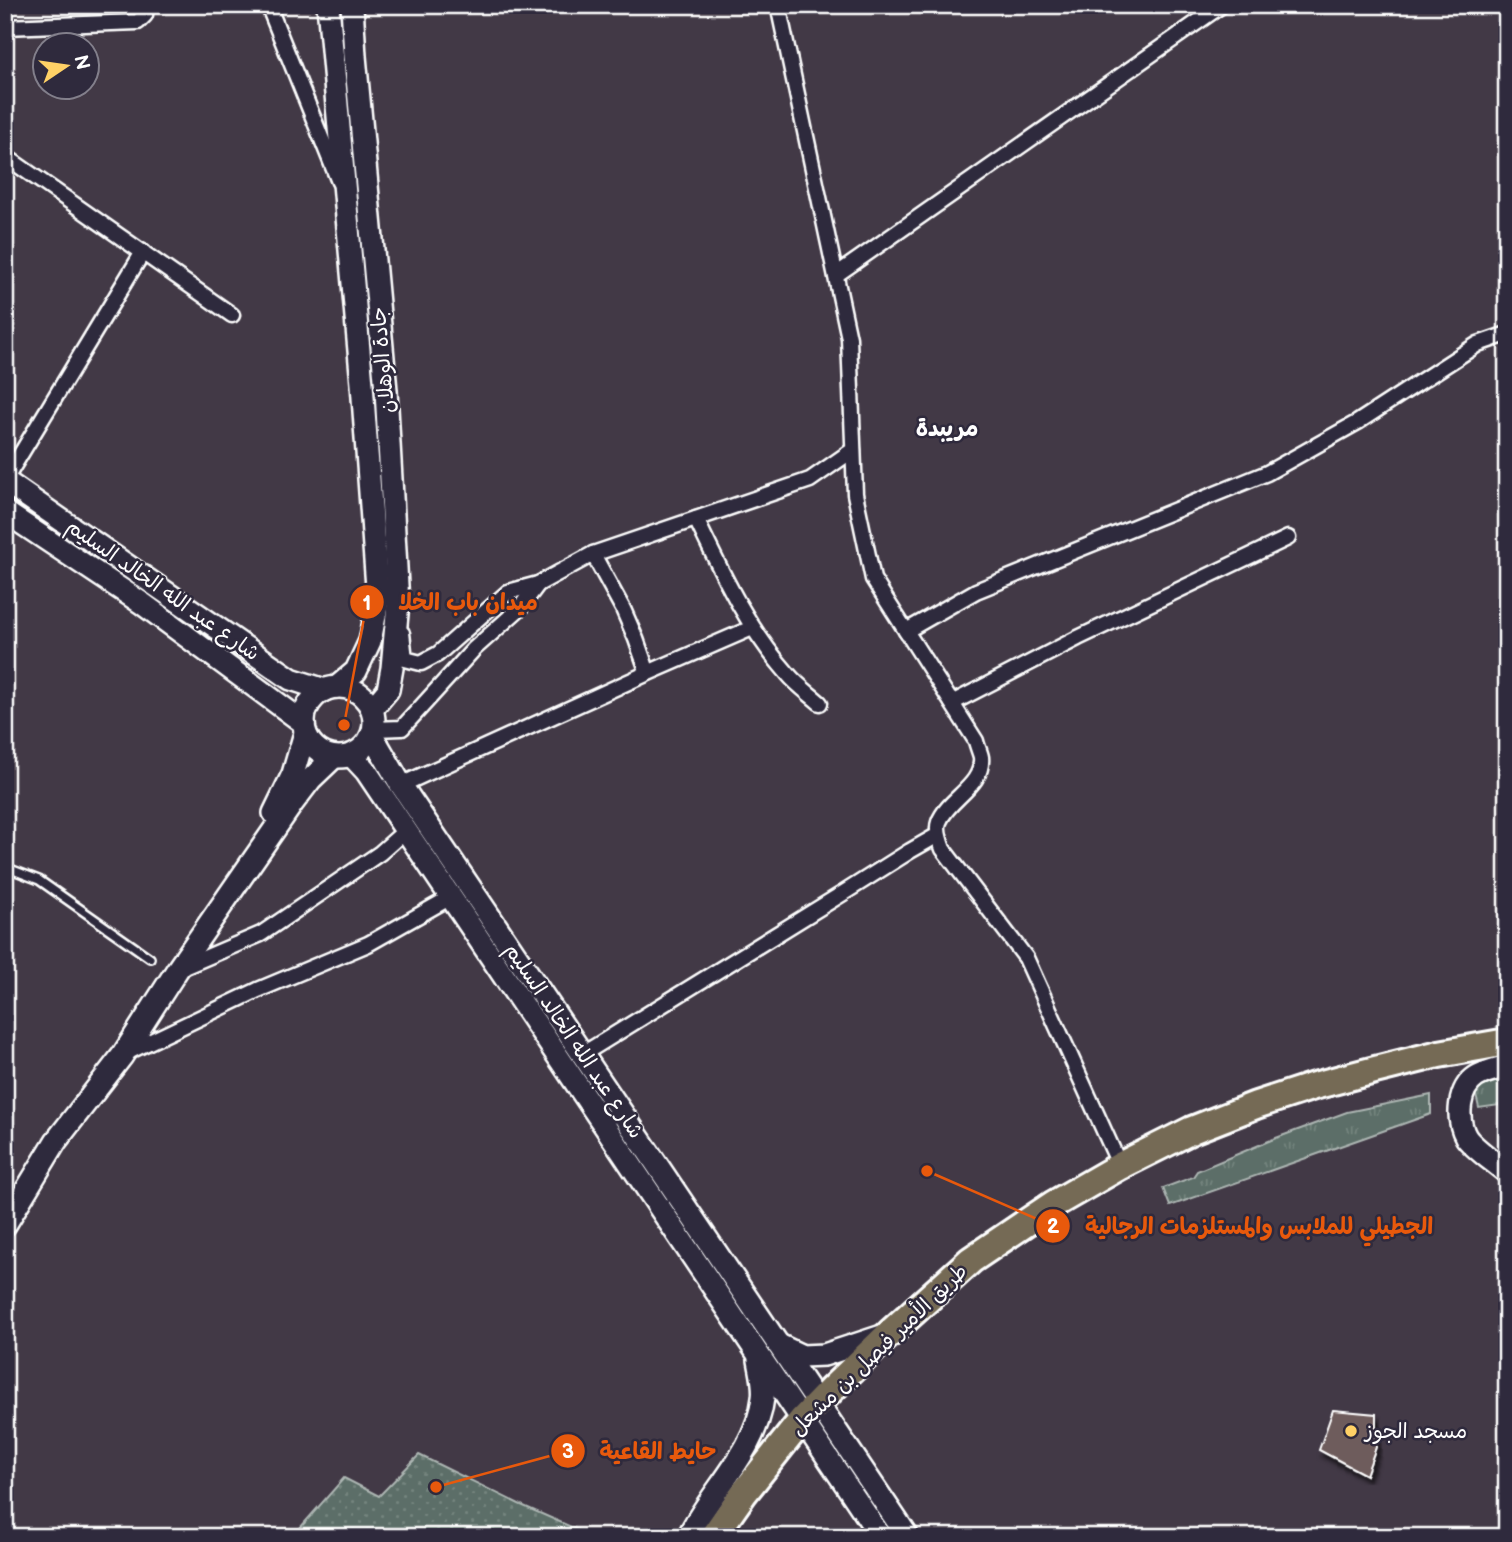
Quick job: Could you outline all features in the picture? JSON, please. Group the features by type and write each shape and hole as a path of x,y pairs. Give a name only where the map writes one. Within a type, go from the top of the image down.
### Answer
{"highway":[{"name":"طريق الأمير فيصل بن مشعل","path":"713,1537 743,1494 810,1412 890,1333 971,1260 1054,1204 1120,1166 1192,1130 1256,1105 1314,1086 1439,1054 1507,1042"}],"street":[{"path":"5,27 138,22 145,15 146,5"},
{"path":"268,5 345,196"},
{"name":"جادة الوهلان","path":"328,5 362,384 378,601 370,642 355,671 331,688"},
{"name":"جادة الوهلان","path":"352,5 386,390 398,603 388,690 373,724"},
{"path":"778,5 849,338 855,494 873,579 976,741 981,758 978,776 939,822 938,835 943,849 1026,958 1120,1166"},
{"path":"836,275 1222,5"},
{"path":"5,156 232,315"},
{"path":"5,480 143,252"},
{"path":"906,631 976,592 1266,473 1358,422 1478,344 1507,334"},
{"path":"398,603 405,659 421,663 438,654 508,592 538,584 593,554 810,480 853,450"},
{"name":"شارع عبد الله الخالد السليم","path":"5,480 291,680 331,688"},
{"name":"شارع عبد الله الخالد السليم","path":"5,512 144,604 304,728"},
{"path":"696,519 752,628 789,675 820,703"},
{"path":"952,703 1078,638 1288,538"},
{"path":"593,554 623,609 648,673"},
{"path":"373,724 402,728 474,649 520,608 538,584"},
{"path":"401,785 752,628"},
{"path":"5,1225 57,1140 122,1056 177,970 242,878 311,779 342,757 361,751 368,744 373,724 364,696 358,692 344,687 331,688 316,695 309,703 293,774 242,878"},
{"name":"شارع عبد الله الخالد السليم","path":"373,724 401,785 778,1345 853,1496 881,1537"},
{"path":"304,728 309,742 316,749 324,755 342,757"},
{"name":"شارع عبد الله الخالد السليم","path":"342,757 366,771 758,1355 875,1488 908,1537"},
{"path":"177,970 261,934 380,853 406,830"},
{"path":"583,1054 938,835"},
{"path":"122,1056 258,990 368,944 451,897"},
{"path":"1507,1066 1474,1078 1464,1092 1460,1104 1460,1122 1467,1138 1507,1173"},
{"path":"778,1345 802,1356 824,1355 890,1333"},
{"name":"شارع عبد الله الخالد السليم","path":"688,1537 753,1434 764,1396 758,1355"},
{"path":"853,1496 852,1479 858,1475 875,1488"}],"lane":[{"path":"5,867 39,880 150,958"}],"green space":[{"path":"1507,1075 1507,1104 1479,1108 1475,1091 1482,1079"},
{"path":"1431,1095 1431,1114 1170,1206 1163,1188 1276,1138 1347,1112"},
{"path":"419,1455 594,1537 292,1537 344,1478 379,1496"}],"building":[{"name":"مسجد الجوز","path":"1333,1410 1376,1414 1376,1447 1366,1475 1319,1450"}],"place":[{"name":"ميدان باب الخلا","path":"344,725"},
{"name":"الجطيلي للملابس والمستلزمات الرجالية","path":"927,1171"},
{"name":"مسجد الجوز","path":"1351,1431"},
{"name":"حايط القاعية","path":"436,1487"}],"district":[{"name":"مريبدة","path":"947,429"}]}
